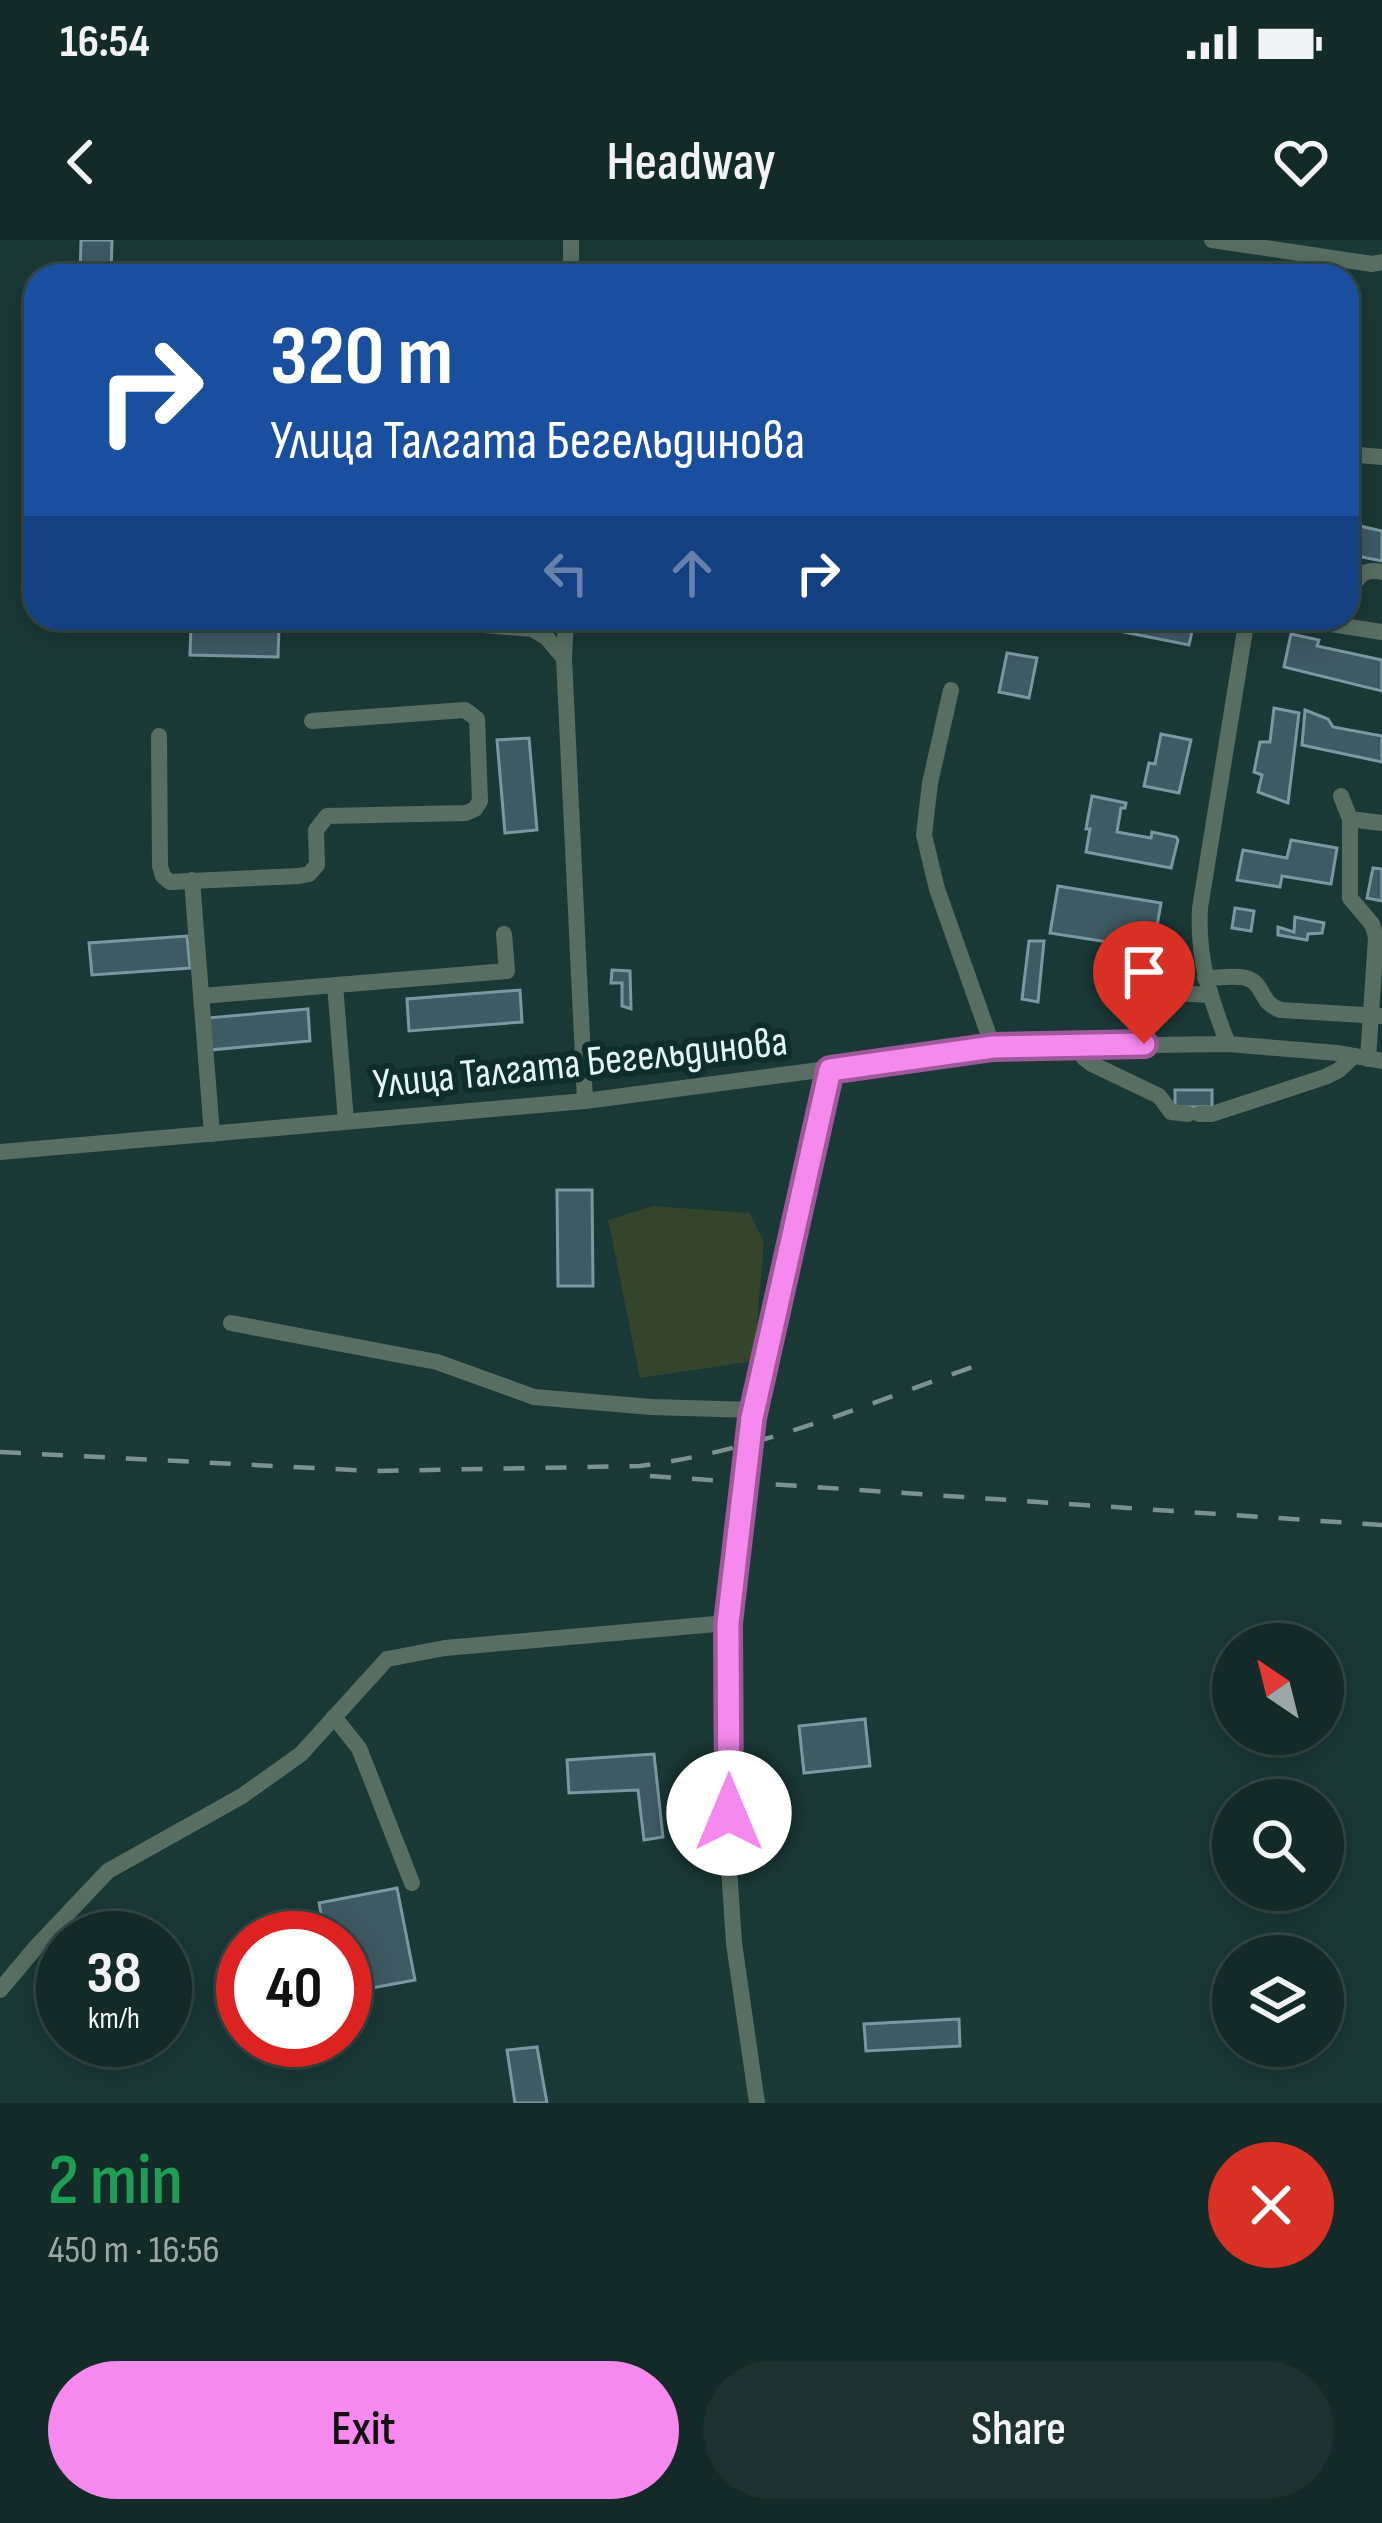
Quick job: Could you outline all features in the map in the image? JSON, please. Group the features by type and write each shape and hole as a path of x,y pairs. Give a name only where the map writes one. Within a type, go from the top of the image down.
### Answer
{"street":[{"path":"1212,240 1382,262"},
{"path":"1308,264 1310,256"},
{"path":"534,630 564,658"},
{"path":"565,630 585,1101"},
{"path":"1228,1044 1207,987 1198,938 1245,630"},
{"path":"951,689 924,835 942,906 993,1047"},
{"path":"158,736 160,866 170,882 309,874 316,865 316,830 327,816 466,814 480,801 473,713 312,721"},
{"path":"1078,1045 1084,1058 1159,1096 1171,1112 1194,1114 1212,1114 1368,1059 1377,1016 1376,937 1372,924 1350,898 1350,819 1341,796"},
{"path":"1350,819 1382,824"},
{"path":"192,880 212,1134"},
{"path":"201,996 507,971 504,934"},
{"path":"1161,992 1244,977 1259,987 1270,1007 1377,1016"},
{"path":"335,985 346,1121"},
{"name":"Улица Талгата Бегельдинова","path":"0,1152 585,1101 993,1047 1228,1044 1368,1059"},
{"path":"757,2103 734,1943 729,1868 728,1623 754,1410 830,1070"},
{"path":"231,1323 437,1362 534,1397 754,1410"},
{"path":"0,1990 109,1871 242,1796 301,1754 387,1659 445,1648 728,1623"},
{"path":"334,1718 359,1748 412,1883"}],"green space":[{"path":"653,1206 749,1213 764,1241 754,1361 640,1378 608,1220"}],"building":[{"path":"81,240 112,240 111,264 80,264"},
{"path":"1359,526 1382,531 1382,561 1359,556"},
{"path":"191,630 279,630 278,657 190,655"},
{"path":"1114,630 1192,630 1189,645"},
{"path":"1291,634 1319,640 1317,646 1382,660 1382,691 1284,667"},
{"path":"1007,653 1037,658 1029,698 999,692"},
{"path":"1274,708 1299,713 1288,803 1258,792 1262,775 1254,772 1260,742 1270,742"},
{"path":"1305,710 1328,719 1333,727 1382,736 1382,762 1302,745"},
{"path":"1161,734 1191,740 1179,793 1144,786 1149,763 1155,764"},
{"path":"529,738 537,830 505,833 497,740"},
{"path":"1092,796 1126,803 1117,832 1176,837 1171,868 1086,852"},
{"path":"1291,840 1337,848 1331,884 1282,876 1280,887 1237,880 1243,850 1287,858"},
{"path":"1373,868 1382,869 1382,901 1367,898"},
{"path":"1058,886 1161,903 1153,949 1050,933"},
{"path":"1235,908 1254,911 1251,931 1232,928"},
{"path":"1295,917 1324,923 1322,933 1308,934 1307,940 1278,935 1278,927 1294,932"},
{"path":"187,936 190,968 92,975 89,943"},
{"path":"1029,941 1044,941 1038,1002 1022,999"},
{"path":"612,970 630,971 631,1009 622,1006 622,983 611,983"},
{"path":"520,990 522,1022 409,1031 407,999"},
{"path":"308,1009 310,1041 210,1050 207,1018"},
{"path":"1175,1090 1212,1090 1212,1107 1175,1107"},
{"path":"557,1190 592,1190 593,1286 558,1286"},
{"path":"865,1719 870,1766 804,1773 799,1726"},
{"path":"654,1754 663,1837 644,1840 638,1790 569,1793 567,1760"},
{"path":"397,1888 415,1980 372,1988 372,1911 321,1911 319,1903"},
{"path":"959,2019 960,2046 866,2051 864,2024"},
{"path":"537,2047 547,2103 515,2103 507,2050"}],"railway":[{"path":"0,1452 373,1471 640,1466 770,1437 981,1364"},
{"path":"650,1476 1382,1525"}],"route":[{"path":"729,1813 728,1623 752,1418 830,1070 993,1047 1144,1044"}]}
